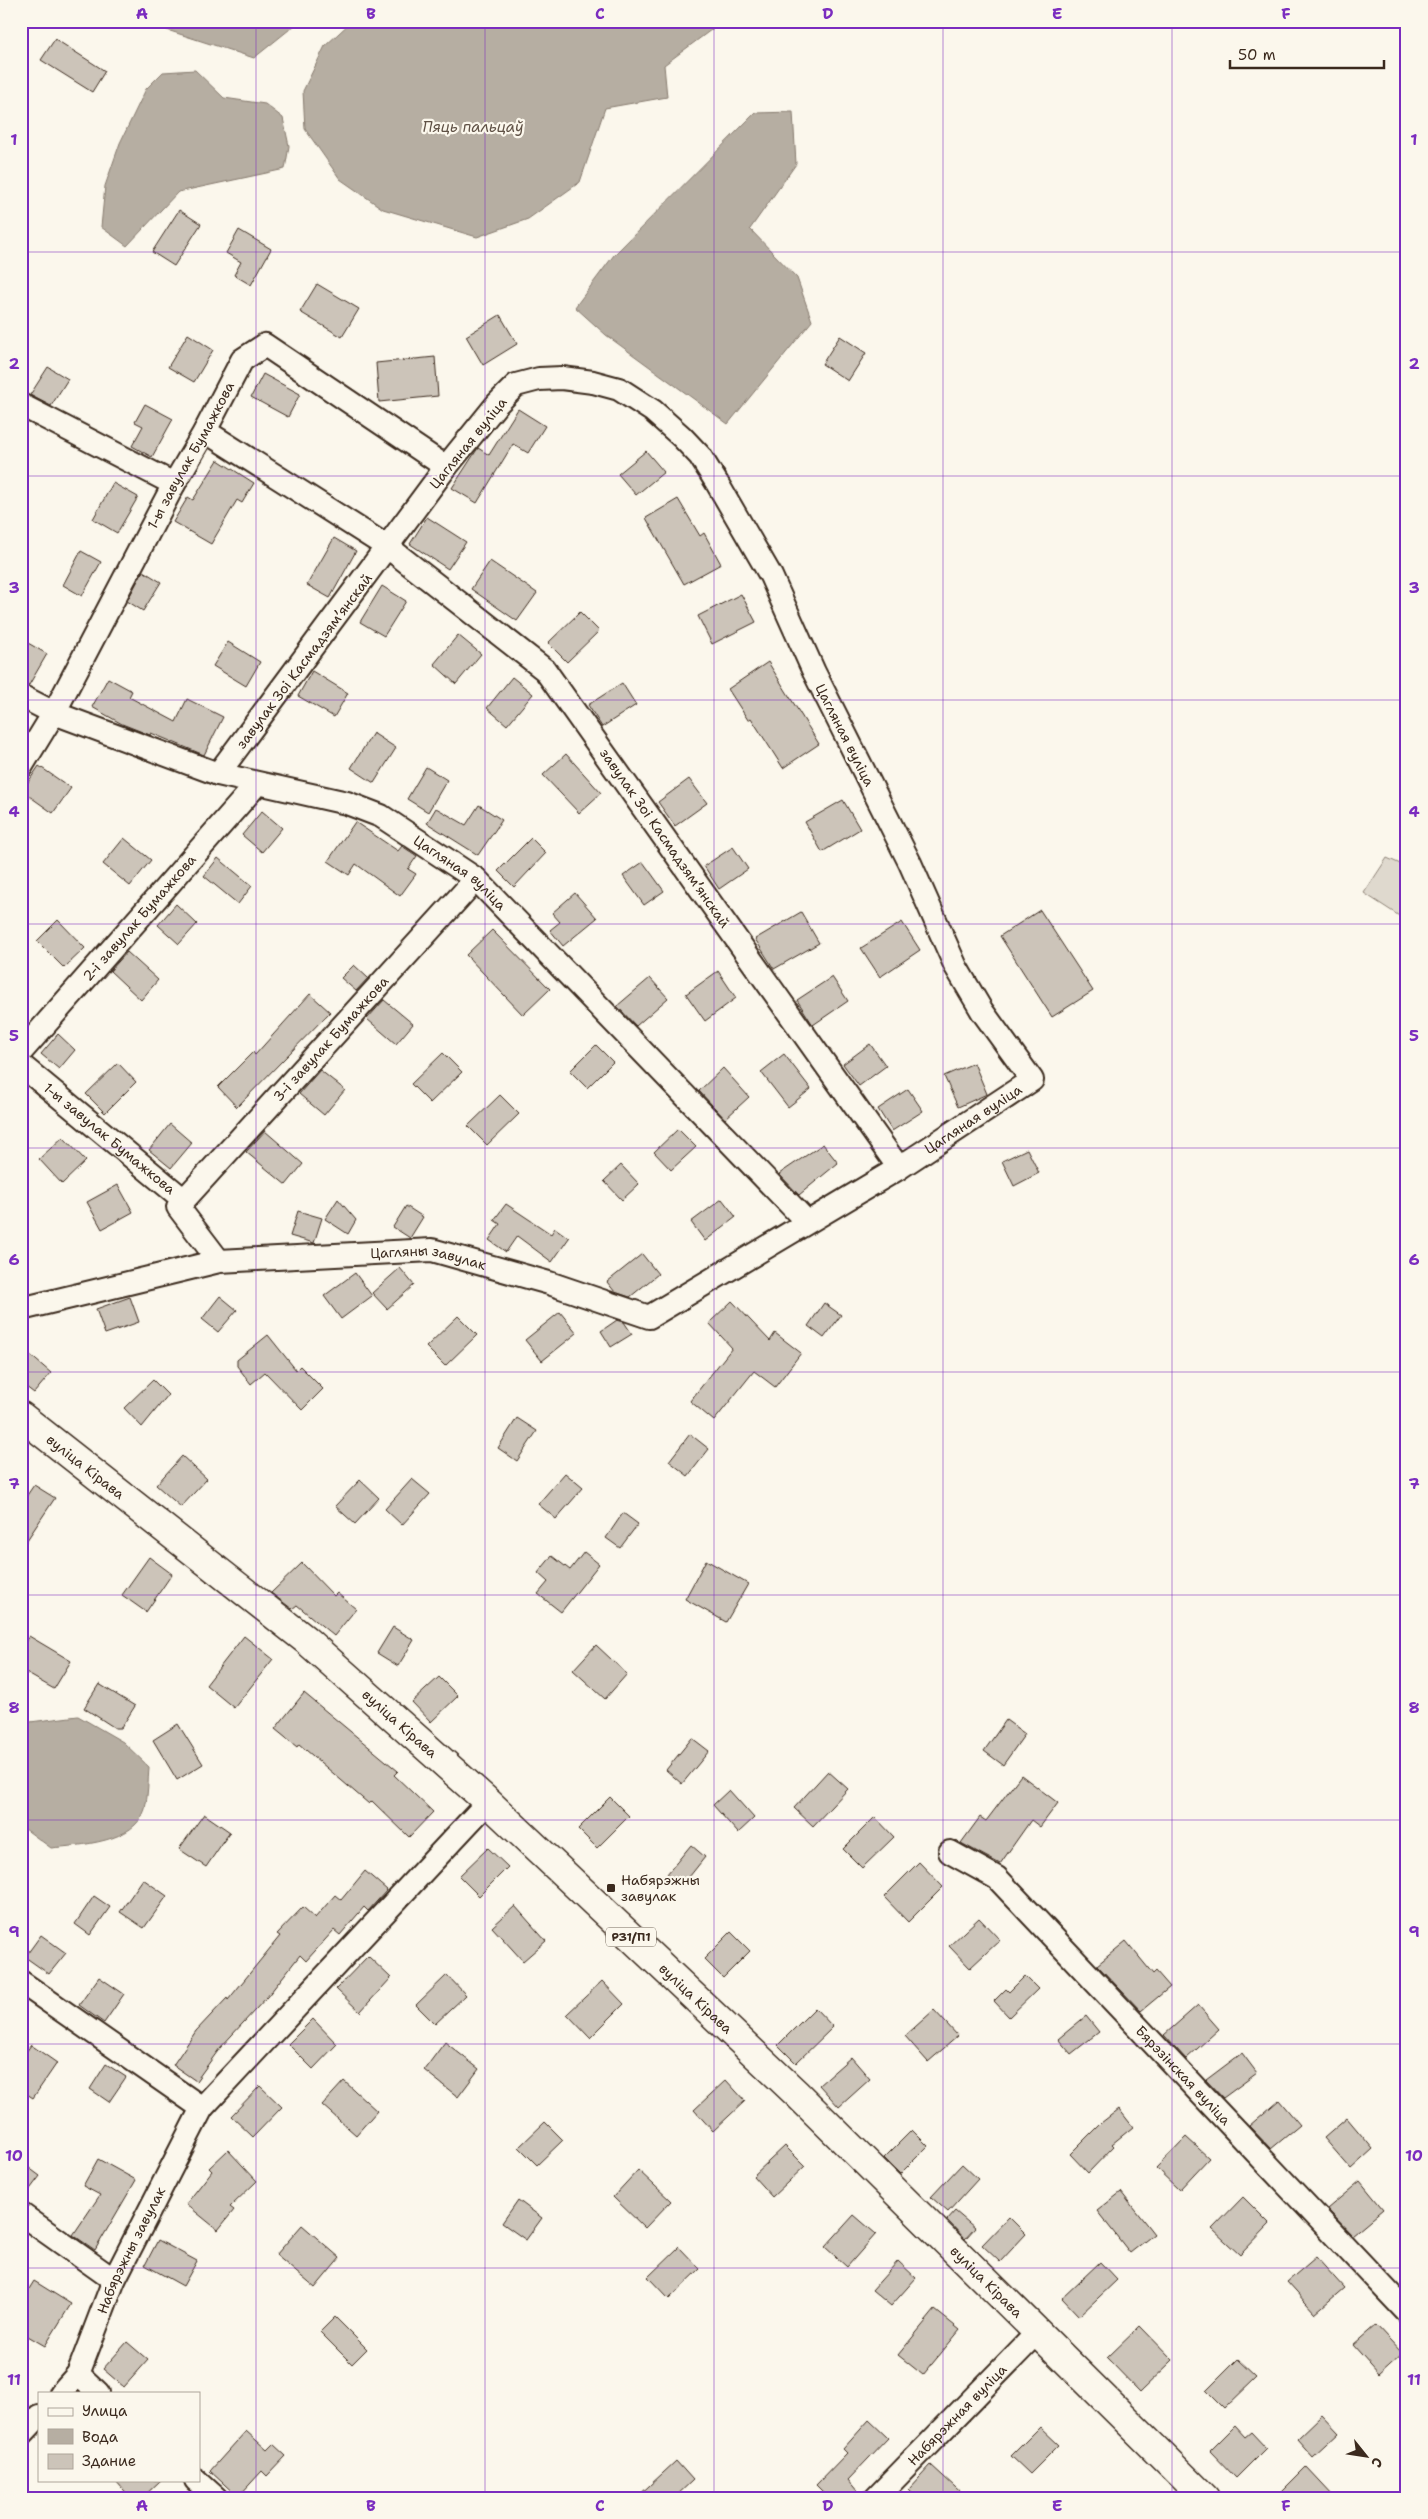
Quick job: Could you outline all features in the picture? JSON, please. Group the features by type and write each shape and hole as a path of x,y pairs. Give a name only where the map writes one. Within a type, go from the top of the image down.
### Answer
{"main road":[{"name":"вуліца Кірава","path":"21,1416 306,1640 488,1802 797,2094 1205,2498"}],"street":[{"name":"1-ы завулак Бумажкова","path":"21,767 54,713 174,484 205,432 242,360 265,345 446,467"},
{"name":"Цагляная вуліца","path":"21,696 54,713 218,774 347,802 382,816 476,879 807,1222 899,1168 1032,1080 982,1011 956,967 910,863 814,672 770,576 700,456 653,411 619,389 593,382 562,378 539,379 516,385 497,404 446,467 389,548"},
{"path":"21,405 174,484"},
{"name":"завулак Зоі Касмадзямʼянскай","path":"205,432 389,548 545,670 899,1168"},
{"name":"завулак Зоі Касмадзямʼянскай","path":"218,774 389,548"},
{"name":"2-і завулак Бумажкова","path":"21,1052 257,784"},
{"name":"3-і завулак Бумажкова","path":"184,1200 476,879"},
{"name":"1-ы завулак Бумажкова","path":"21,1065 184,1200 178,1207 219,1261"},
{"name":"Цагляны завулак","path":"21,1309 219,1261 432,1250 549,1283 649,1317 807,1222"},
{"name":"Набярэжны завулак","path":"62,2392 78,2374 114,2280 202,2108 488,1802"},
{"name":"Бярэзінская вуліца","path":"950,1852 997,1878 1407,2312"},
{"path":"21,1982 202,2108"},
{"path":"21,2214 114,2280"},
{"name":"Набярэжная вуліца","path":"876,2498 1038,2332"},
{"path":"78,2374 97,2392"},
{"path":"21,2435 38,2417"},
{"path":"198,2482 216,2498"}],"shaded area":[{"path":"1387,858 1407,867 1407,921 1364,893"}],"water":[{"path":"153,21 300,21 254,58 167,30"},
{"name":"Пяць пальцаў","path":"352,21 723,21 664,65 667,97 605,108 580,182 528,219 477,237 383,209 340,179 305,129 303,91 325,46"},
{"path":"195,70 224,98 265,104 283,118 289,146 285,169 178,192 127,246 101,227 105,186 120,143 146,89 163,72"},
{"path":"793,112 796,164 750,229 797,278 812,321 728,424 606,335 575,307 614,255 755,113"},
{"path":"78,1716 123,1742 149,1767 145,1809 139,1820 130,1829 119,1835 91,1843 51,1848 21,1826 21,1735 30,1722"}],"building":[{"path":"55,39 105,71 92,92 41,60"},
{"path":"179,210 201,224 174,266 152,252"},
{"path":"239,230 271,249 251,285 234,275 241,262 226,253"},
{"path":"317,284 359,309 342,337 300,312"},
{"path":"500,315 517,344 483,365 466,336"},
{"path":"188,334 213,350 194,382 168,367"},
{"path":"840,336 866,353 848,381 822,364"},
{"path":"435,357 438,396 379,402 376,363"},
{"path":"48,367 68,379 51,406 30,395"},
{"path":"263,374 300,394 288,417 251,397"},
{"path":"145,404 173,419 152,457 132,446 143,426 135,422"},
{"path":"518,409 545,426 528,453 513,444 477,503 452,488 478,448 489,455"},
{"path":"646,451 664,472 636,495 618,474"},
{"path":"218,460 254,483 242,503 237,500 211,544 173,522 188,497 193,500"},
{"path":"113,483 138,497 117,533 93,519"},
{"path":"678,499 700,536 704,533 721,564 684,584 646,518"},
{"path":"427,517 466,542 448,569 410,544"},
{"path":"334,538 356,551 330,598 307,585"},
{"path":"81,551 101,562 82,596 63,585"},
{"path":"490,561 537,593 517,621 471,589"},
{"path":"143,571 161,582 143,611 127,601"},
{"path":"382,586 406,601 384,636 360,622"},
{"path":"741,594 756,622 712,644 698,616"},
{"path":"580,612 599,631 567,662 548,643"},
{"path":"458,635 481,654 456,684 434,664"},
{"path":"21,639 47,654 29,685 21,683"},
{"path":"228,642 260,662 246,686 213,666"},
{"path":"768,662 819,744 783,768 751,718 748,720 728,689"},
{"path":"312,671 348,693 334,717 298,696"},
{"path":"512,677 533,694 507,725 487,708"},
{"path":"108,678 132,691 129,697 176,722 187,699 223,717 204,755 151,733 150,735 122,724 92,707"},
{"path":"622,683 636,705 602,727 588,705"},
{"path":"373,733 396,748 374,783 351,768"},
{"path":"566,754 601,793 579,813 543,775"},
{"path":"39,766 71,788 53,813 22,791"},
{"path":"426,767 447,780 428,812 407,799"},
{"path":"689,779 707,803 675,826 658,802"},
{"path":"843,800 860,829 822,852 805,822"},
{"path":"479,805 502,820 478,855 427,823 436,808 466,825"},
{"path":"262,811 282,828 262,852 242,835"},
{"path":"355,822 398,851 402,846 417,856 408,869 416,874 400,896 356,864 349,875 328,861"},
{"path":"124,838 151,860 130,886 103,864"},
{"path":"531,838 546,853 514,887 498,871"},
{"path":"733,847 748,869 719,889 704,866"},
{"path":"218,858 252,886 238,904 204,876"},
{"path":"643,862 664,891 644,905 623,876"},
{"path":"575,893 597,918 563,946 550,930 560,922 552,913"},
{"path":"176,904 197,924 179,944 158,925"},
{"path":"1040,910 1093,991 1052,1017 1000,936"},
{"path":"801,912 819,943 774,969 755,939"},
{"path":"58,920 85,948 64,968 37,941"},
{"path":"902,922 920,950 880,977 861,948"},
{"path":"492,930 550,989 523,1015 466,955"},
{"path":"127,952 158,980 141,1000 110,971"},
{"path":"354,965 368,978 356,991 341,978"},
{"path":"718,971 736,998 705,1021 686,994"},
{"path":"832,977 848,1001 813,1025 797,1000"},
{"path":"650,978 668,998 636,1026 617,1006"},
{"path":"310,994 330,1012 237,1107 218,1087 253,1052 255,1055"},
{"path":"384,1000 413,1024 396,1044 367,1019"},
{"path":"58,1034 75,1050 59,1069 41,1054"},
{"path":"870,1044 886,1066 859,1086 843,1064"},
{"path":"596,1045 613,1062 587,1088 570,1071"},
{"path":"443,1053 462,1072 430,1103 411,1084"},
{"path":"784,1054 811,1089 788,1107 761,1072"},
{"path":"118,1063 136,1082 105,1113 86,1094"},
{"path":"974,1063 987,1094 958,1107 944,1076"},
{"path":"723,1068 749,1097 725,1119 699,1091"},
{"path":"320,1070 345,1090 324,1115 299,1094"},
{"path":"908,1089 923,1111 892,1131 878,1109"},
{"path":"500,1095 519,1114 487,1145 468,1126"},
{"path":"170,1124 192,1143 171,1168 149,1150"},
{"path":"678,1129 696,1147 671,1170 654,1152"},
{"path":"265,1131 303,1164 286,1185 246,1152"},
{"path":"63,1137 86,1161 62,1184 39,1159"},
{"path":"823,1144 838,1163 799,1195 779,1174"},
{"path":"1027,1149 1039,1173 1014,1186 1002,1161"},
{"path":"621,1165 639,1184 622,1200 604,1181"},
{"path":"118,1185 133,1212 102,1229 87,1202"},
{"path":"338,1199 356,1220 348,1234 325,1219"},
{"path":"722,1199 736,1217 705,1241 691,1222"},
{"path":"506,1204 551,1234 555,1228 569,1238 552,1262 517,1236 506,1252 489,1240 500,1224 494,1220"},
{"path":"406,1206 423,1217 410,1238 393,1227"},
{"path":"298,1211 322,1218 314,1243 290,1236"},
{"path":"642,1254 658,1274 630,1297 615,1292 607,1282"},
{"path":"400,1268 414,1285 387,1309 372,1293"},
{"path":"355,1273 372,1296 341,1319 324,1296"},
{"path":"220,1296 237,1310 218,1332 202,1319"},
{"path":"130,1297 139,1322 105,1334 96,1309"},
{"path":"732,1301 770,1341 775,1333 801,1353 775,1387 754,1371 714,1421 690,1401 732,1348 709,1323"},
{"path":"824,1303 841,1315 824,1338 808,1326"},
{"path":"560,1312 577,1333 542,1361 525,1340"},
{"path":"458,1316 477,1335 445,1366 426,1347"},
{"path":"617,1320 624,1322 632,1334 611,1347 601,1331"},
{"path":"268,1335 296,1370 300,1366 323,1389 302,1410 265,1372 251,1384 237,1366 237,1360"},
{"path":"21,1347 51,1373 34,1393 21,1383"},
{"path":"153,1380 168,1395 142,1427 124,1408"},
{"path":"517,1418 537,1431 517,1461 498,1448"},
{"path":"690,1434 709,1449 688,1476 669,1461"},
{"path":"182,1456 207,1479 181,1507 156,1485"},
{"path":"565,1473 583,1488 556,1519 538,1504"},
{"path":"412,1479 430,1494 402,1525 385,1509"},
{"path":"360,1480 379,1498 355,1524 335,1506"},
{"path":"34,1485 55,1498 21,1549 21,1504"},
{"path":"623,1513 638,1524 620,1548 606,1538"},
{"path":"584,1552 599,1564 561,1612 538,1594 548,1582 538,1573 552,1556 570,1570"},
{"path":"149,1557 172,1574 146,1612 122,1595"},
{"path":"706,1560 748,1584 726,1622 685,1599"},
{"path":"302,1563 334,1596 337,1593 356,1609 334,1636 297,1605 292,1609 271,1593"},
{"path":"393,1627 414,1640 398,1666 377,1653"},
{"path":"29,1636 71,1661 54,1689 21,1670 21,1649"},
{"path":"244,1636 273,1659 234,1708 206,1685"},
{"path":"596,1645 627,1674 605,1699 573,1670"},
{"path":"439,1677 458,1696 431,1722 412,1702"},
{"path":"99,1684 135,1706 121,1728 115,1728 84,1708"},
{"path":"304,1693 398,1771 394,1775 433,1812 409,1837 372,1801 369,1804 299,1744 297,1747 275,1729"},
{"path":"1006,1720 1025,1734 1003,1765 984,1751"},
{"path":"178,1724 203,1764 177,1780 153,1740"},
{"path":"692,1738 709,1751 682,1784 666,1770"},
{"path":"828,1771 848,1789 813,1826 794,1808"},
{"path":"1021,1775 1058,1803 1040,1827 1031,1820 1000,1864 961,1843 980,1817 986,1821"},
{"path":"729,1790 754,1818 738,1833 713,1805"},
{"path":"610,1797 629,1816 597,1848 578,1829"},
{"path":"204,1814 230,1832 206,1867 179,1849"},
{"path":"875,1817 894,1837 862,1868 843,1849"},
{"path":"691,1845 705,1857 682,1886 667,1874"},
{"path":"488,1848 508,1867 479,1896 459,1876"},
{"path":"919,1862 943,1887 908,1922 884,1897"},
{"path":"365,1871 387,1890 368,1911 364,1907 340,1935 334,1930 306,1961 300,1955 267,1997 220,2048 196,2081 173,2065 196,2031 227,1998 228,2000 280,1936 277,1934 303,1907 315,1918 335,1895 341,1900"},
{"path":"143,1879 167,1896 144,1928 120,1912"},
{"path":"94,1896 110,1907 90,1935 75,1924"},
{"path":"515,1906 546,1941 523,1961 492,1927"},
{"path":"979,1918 1000,1940 970,1968 949,1946"},
{"path":"731,1932 750,1951 723,1978 704,1959"},
{"path":"41,1935 66,1953 49,1974 25,1957"},
{"path":"1126,1941 1153,1974 1156,1971 1170,1987 1141,2011 1097,1965"},
{"path":"368,1956 391,1978 360,2012 336,1989"},
{"path":"447,1975 466,1995 435,2024 416,2005"},
{"path":"1025,1976 1038,1989 1009,2017 994,2001 1006,1989 1009,1992"},
{"path":"99,1977 124,1994 104,2023 79,2005"},
{"path":"602,1981 624,2004 590,2038 567,2014"},
{"path":"1198,2005 1219,2029 1186,2059 1164,2035"},
{"path":"815,2008 833,2027 796,2063 778,2045"},
{"path":"934,2010 958,2036 928,2062 905,2036"},
{"path":"1086,2016 1099,2032 1071,2054 1058,2039"},
{"path":"313,2019 337,2044 313,2069 288,2044"},
{"path":"445,2042 479,2069 458,2097 424,2070"},
{"path":"31,2045 57,2063 33,2098 21,2090 21,2059"},
{"path":"1242,2053 1257,2073 1223,2098 1206,2080"},
{"path":"851,2057 870,2079 839,2107 819,2085"},
{"path":"106,2064 126,2077 109,2102 90,2089"},
{"path":"726,2080 745,2101 713,2131 694,2110"},
{"path":"344,2081 377,2111 356,2135 322,2105"},
{"path":"260,2086 282,2107 253,2137 231,2116"},
{"path":"1279,2100 1300,2125 1271,2149 1249,2126"},
{"path":"1119,2109 1133,2127 1112,2144 1114,2146 1088,2173 1070,2154 1101,2123"},
{"path":"1347,2118 1373,2149 1351,2169 1324,2138"},
{"path":"545,2122 563,2140 537,2165 519,2147"},
{"path":"912,2130 928,2146 900,2174 884,2158"},
{"path":"1186,2137 1209,2158 1179,2190 1156,2168"},
{"path":"785,2146 805,2166 772,2197 753,2176"},
{"path":"228,2150 257,2181 230,2207 234,2210 218,2230 186,2204 212,2171 209,2168"},
{"path":"98,2159 136,2180 95,2250 73,2235 100,2195 83,2186"},
{"path":"21,2162 40,2176 21,2201"},
{"path":"962,2164 978,2179 948,2212 931,2197"},
{"path":"638,2170 671,2201 645,2228 613,2197"},
{"path":"1360,2181 1383,2209 1352,2235 1327,2209"},
{"path":"1121,2192 1154,2234 1130,2253 1097,2211"},
{"path":"1243,2197 1270,2224 1240,2255 1212,2229"},
{"path":"518,2200 542,2218 526,2240 502,2223"},
{"path":"955,2211 975,2228 965,2239 947,2220"},
{"path":"854,2215 876,2234 847,2267 825,2247"},
{"path":"1009,2217 1026,2234 1000,2262 982,2245"},
{"path":"302,2225 340,2258 315,2288 276,2255"},
{"path":"158,2240 197,2261 183,2286 145,2265"},
{"path":"679,2247 700,2269 669,2299 648,2277"},
{"path":"1316,2257 1344,2288 1315,2313 1287,2282"},
{"path":"898,2261 916,2278 891,2306 872,2290"},
{"path":"1100,2262 1117,2280 1079,2316 1062,2298"},
{"path":"34,2281 71,2304 45,2346 21,2332 21,2302"},
{"path":"935,2310 960,2330 923,2375 898,2355"},
{"path":"335,2317 367,2349 352,2364 320,2332"},
{"path":"1376,2325 1402,2353 1379,2374 1353,2345"},
{"path":"1140,2326 1173,2360 1140,2392 1107,2358"},
{"path":"127,2342 148,2360 124,2387 103,2369"},
{"path":"1238,2359 1257,2377 1224,2409 1206,2391"},
{"path":"1322,2415 1339,2433 1313,2457 1297,2439"},
{"path":"869,2420 888,2438 848,2480 863,2498 829,2498 816,2485 847,2453 843,2449"},
{"path":"1235,2426 1245,2437 1251,2432 1266,2448 1236,2478 1210,2451"},
{"path":"1040,2427 1059,2445 1030,2474 1011,2456"},
{"path":"246,2431 267,2450 273,2444 286,2456 267,2476 262,2471 238,2497 210,2471"},
{"path":"676,2461 693,2480 674,2498 636,2498"},
{"path":"931,2465 967,2498 918,2498 909,2489"},
{"path":"1306,2467 1335,2498 1275,2498"},
{"path":"117,2482 159,2482 142,2498 131,2498"}],"place":[{"name":"Набярэжны завулак","path":"611,1888"}]}
